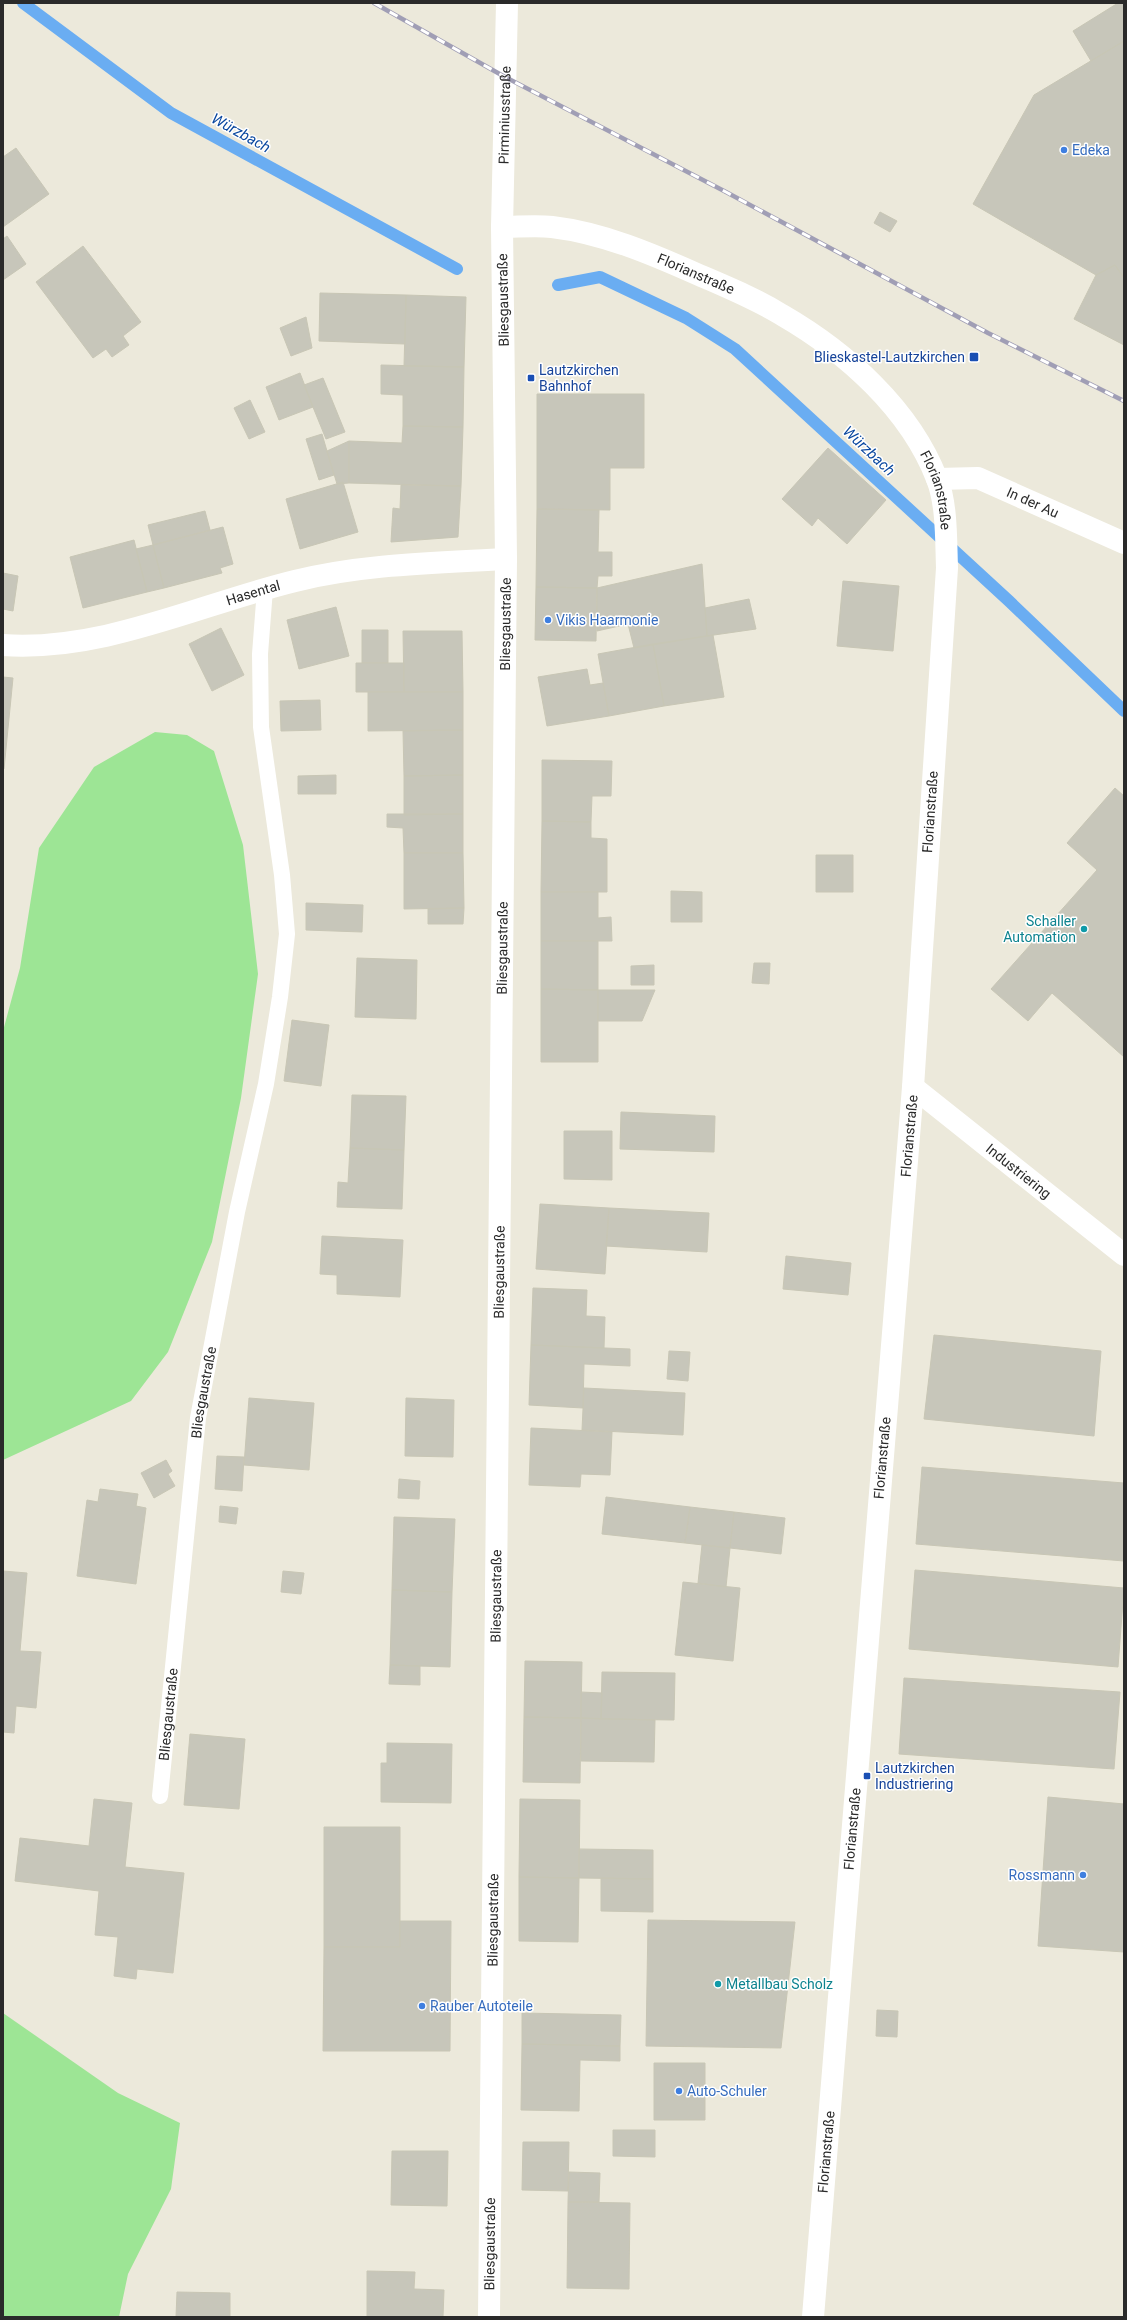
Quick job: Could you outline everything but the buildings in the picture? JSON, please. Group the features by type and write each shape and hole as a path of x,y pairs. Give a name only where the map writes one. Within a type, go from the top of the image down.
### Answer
{"street":[{"name":"Pirminiusstraße","path":"502,227 507,3"},
{"name":"Florianstraße","path":"502,227 551,227 598,237 656,255 725,286 783,315 832,349 871,382 911,430 937,479 945,520 947,568 913,1087 812,2317"},
{"name":"Bliesgaustraße","path":"489,2317 506,559 502,227"},
{"name":"In der Au","path":"937,479 978,478 1124,543"},
{"name":"Hasental","path":"3,645 62,642 103,636 153,623 297,580 416,564 506,559"},
{"name":"Industriering","path":"913,1087 1124,1255"}],"lane":[{"name":"Bliesgaustraße","path":"160,1796 198,1418 237,1212 266,1084 280,997 287,934 282,875 261,727 260,654 264,589"}],"green space":[{"path":"155,732 187,735 214,751 243,845 258,974 241,1098 212,1242 168,1352 131,1401 3,1460 3,1031 20,968 39,848 94,767"},
{"path":"3,2013 118,2093 180,2123 171,2189 128,2274 119,2317 3,2317"}],"waterway":[{"name":"Würzbach","path":"23,3 171,113 457,269"},
{"name":"Würzbach","path":"558,285 600,277 686,318 735,349 1009,601 1124,711"}],"railway":[{"path":"374,3 505,77 726,192 988,333 1124,401"}],"place":[{"name":"Edeka","path":"1064,150"},
{"name":"Blieskastel-Lautzkirchen","path":"974,357"},
{"name":"Lautzkirchen Bahnhof","path":"531,378"},
{"name":"Vikis Haarmonie","path":"548,620"},
{"name":"Schaller Automation","path":"1084,929"},
{"name":"Lautzkirchen Industriering","path":"867,1776"},
{"name":"Rossmann","path":"1083,1875"},
{"name":"Metallbau Scholz","path":"718,1984"},
{"name":"Rauber Autoteile","path":"422,2006"},
{"name":"Auto-Schuler","path":"679,2091"}]}
